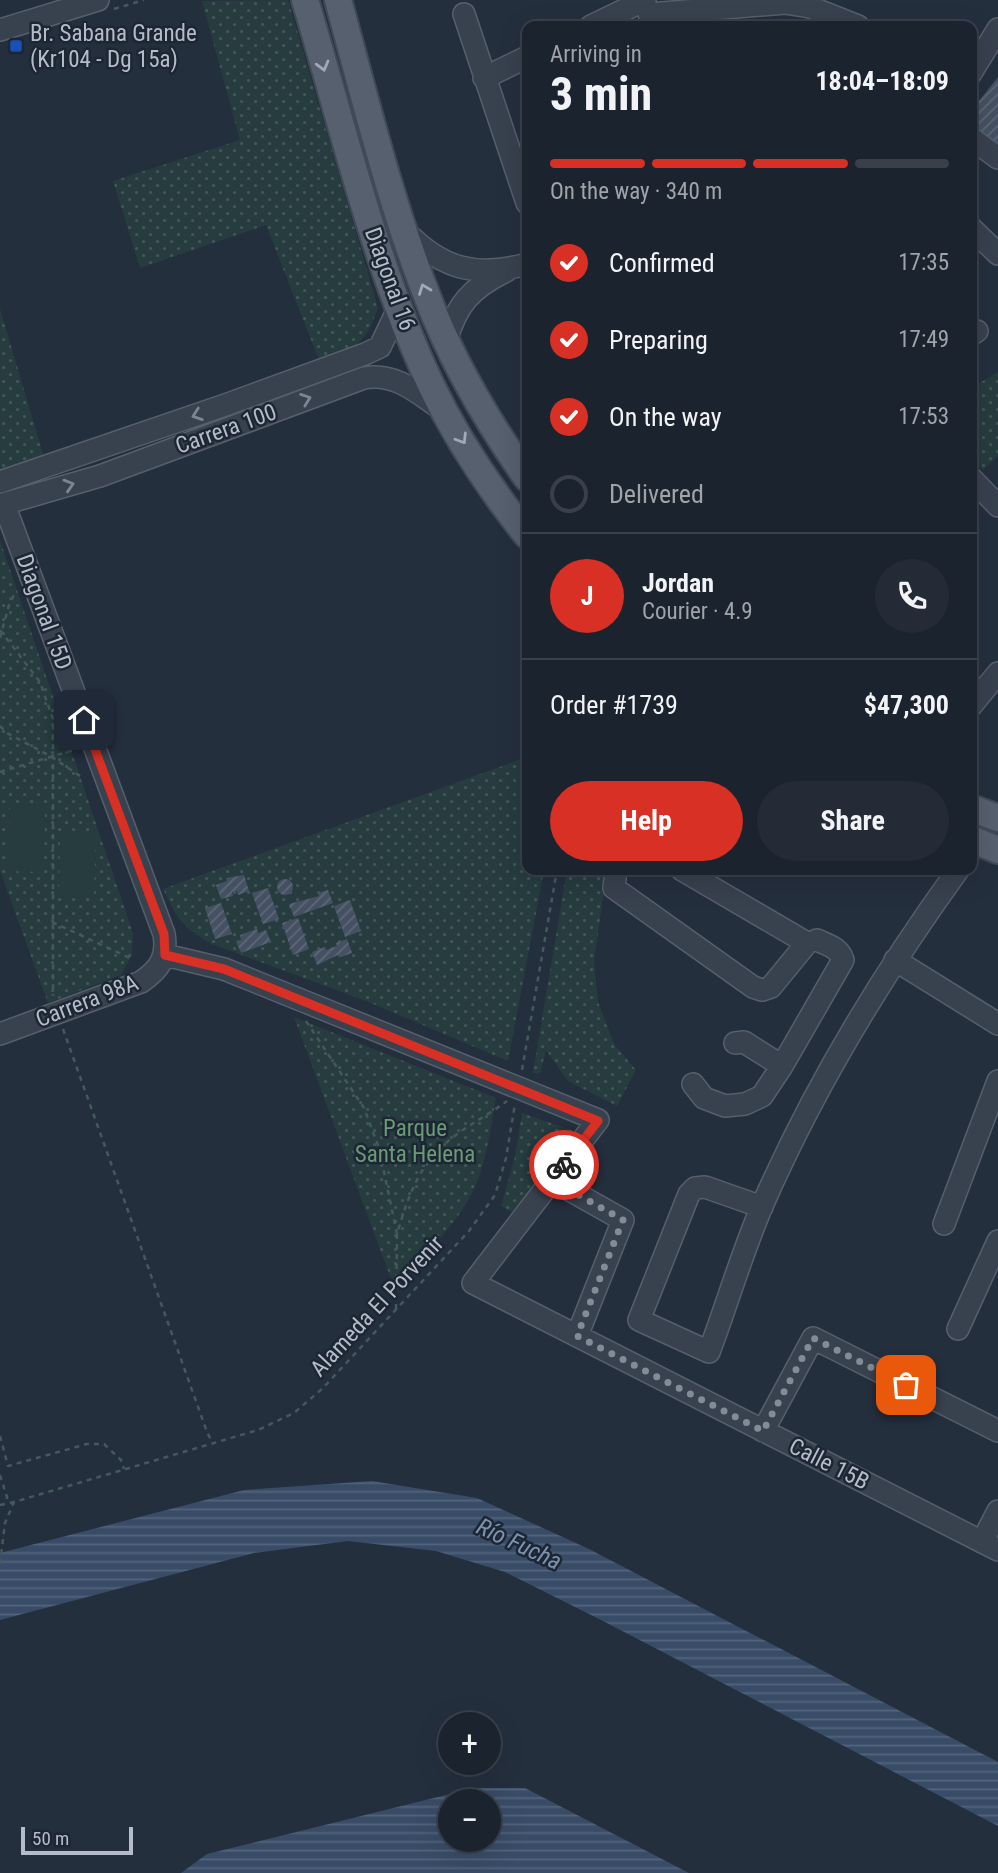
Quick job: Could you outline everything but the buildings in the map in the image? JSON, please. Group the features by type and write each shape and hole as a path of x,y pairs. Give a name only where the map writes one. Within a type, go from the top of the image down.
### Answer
{"main road":[{"name":"Diagonal 16","path":"305,0 349,156 399,307 419,358 445,412 486,478 522,528"},
{"name":"Diagonal 16","path":"338,0 427,298 483,412 522,470"},
{"path":"977,810 998,818"}],"street":[{"path":"0,30 90,1"},
{"path":"609,21 648,10 785,4 833,7 851,21"},
{"path":"464,14 522,188"},
{"path":"977,63 998,29"},
{"path":"484,78 522,59"},
{"path":"977,142 998,158"},
{"path":"405,231 422,249 439,260 458,267 478,271 520,266"},
{"path":"977,234 998,254"},
{"path":"446,341 452,320 472,292 486,281 520,266"},
{"name":"Carrera 100","path":"0,482 228,404 380,347 399,307"},
{"name":"Carrera 100","path":"2,505 100,476 364,377 377,376 400,382 445,412"},
{"path":"228,404 236,425"},
{"path":"977,484 998,506"},
{"name":"Diagonal 15D","path":"2,505 164,934 165,955"},
{"path":"977,699 998,673"},
{"path":"615,875 614,888 753,987 762,990 771,987 807,943 691,875"},
{"path":"762,1207 705,1187 695,1188 689,1194 639,1321 709,1352 762,1207 836,1059 895,960 954,875"},
{"path":"693,1084 704,1098 724,1106 745,1104 762,1096 843,960 836,949 817,940"},
{"path":"165,955 224,969 598,1121 552,1180 623,1220 577,1336"},
{"name":"Carrera 98A","path":"0,1034 141,982 159,968 165,955"},
{"path":"895,960 998,1024"},
{"path":"735,1043 744,1042 782,1066"},
{"path":"944,1224 998,1081"},
{"name":"Calle 15B","path":"552,1180 473,1283 990,1546"},
{"path":"958,1329 998,1241"},
{"path":"763,1431 813,1338 998,1431"},
{"path":"990,1546 998,1511"}],"path":[{"path":"0,638 18,586"},
{"path":"1,631 40,682 53,719 54,1001 213,1444"},
{"path":"0,726 80,776"},
{"path":"0,772 93,744"},
{"name":"Alameda El Porvenir","path":"0,1505 258,1430 294,1413 323,1388 470,1230 495,1195 506,1158 556,875"},
{"path":"52,922 130,958"},
{"path":"291,996 364,1108 379,1148 391,1195 397,1234 396,1309"},
{"path":"397,1234 409,1195 433,1156 459,1133 506,1101 518,1088"},
{"path":"0,1436 8,1466 87,1444 104,1444 121,1460 124,1469"},
{"path":"0,1475 7,1503"},
{"path":"0,1564 5,1523 14,1502"}],"green space":[{"path":"288,0 378,308 368,331 357,344 319,360 266,225 140,268 113,181 240,140 202,1"},
{"path":"0,309 44,457 0,472"},
{"path":"998,372 998,456 983,470 977,464 977,384"},
{"path":"0,540 133,933 132,955 121,975 48,1003 0,871"},
{"path":"522,759 522,875 543,875 508,1061 366,1001 212,944 182,921 163,889"},
{"path":"10,805 45,806 44,872 8,871"},
{"path":"60,833 96,833 94,898 59,897"},
{"path":"566,875 606,875 594,960 598,1002 614,1044 636,1070 617,1106 568,1081 546,1050 540,1074 533,1073"},
{"name":"Parque Santa Helena","path":"294,1017 496,1098 484,1162 470,1197 445,1232 396,1284 390,1276"},
{"path":"522,1113 574,1131 514,1213 501,1206 515,1157"}],"water":[{"name":"Río Fucha","path":"372,1481 477,1498 589,1549 998,1762 998,1826 505,1572 436,1551 348,1541 254,1553 0,1620 0,1553 244,1490"},
{"path":"525,1788 689,1873 181,1873 207,1854 438,1797 438,1852 501,1852 501,1789 470,1789"}],"way so far":[{"path":"564,1165 552,1180 623,1220 577,1336 763,1431 813,1338 906,1385"}],"place":[{"name":"Br. Sabana Grande (Kr104 - Dg 15a)","path":"16,46"}],"route":[{"path":"84,720 164,934 165,955 224,969 598,1121 564,1165"}]}
